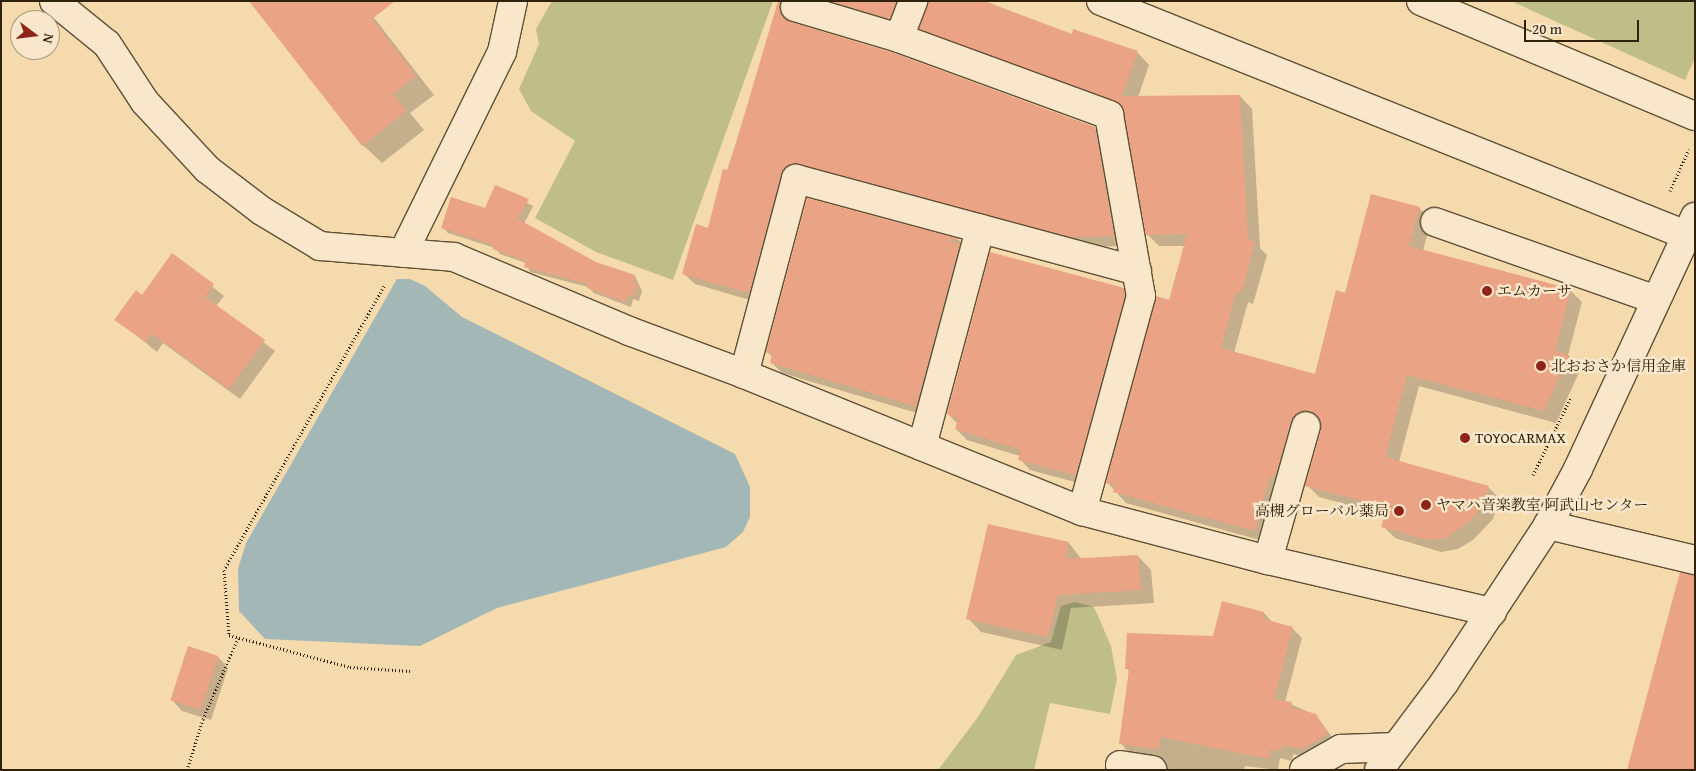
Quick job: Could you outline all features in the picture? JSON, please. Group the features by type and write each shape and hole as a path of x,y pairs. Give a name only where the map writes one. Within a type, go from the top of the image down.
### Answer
{"street":[{"path":"54,1 107,44 131,83 174,137 243,198 320,246 454,257 630,331 744,374 1082,511 1268,560 1492,612"},
{"path":"402,253 502,52 513,1"},
{"path":"899,38 913,1"},
{"path":"1101,1 1655,222 1690,226 1548,526 1492,612 1379,770"},
{"path":"1421,1 1695,116"},
{"path":"795,7 899,38 1109,114 1141,296 1082,511"},
{"path":"744,374 796,180 1137,271"},
{"path":"1435,222 1656,300"},
{"path":"922,446 980,229"},
{"path":"1268,560 1306,426"},
{"path":"1548,526 1695,560"},
{"path":"1304,770 1341,749 1395,747"},
{"path":"1120,765 1153,770"}],"path":[{"path":"1655,222 1691,146"},
{"path":"402,253 224,570 229,635 350,667 410,671"},
{"path":"1530,482 1572,394"},
{"path":"188,770 203,719 238,638"}],"shaded area":[{"path":"552,1 773,1 673,280 596,252 535,218 575,141 531,111 519,89 539,44 536,29"},
{"path":"1511,1 1695,1 1695,58 1685,80"},
{"path":"397,279 410,279 425,286 462,317 735,454 750,487 750,517 743,532 726,547 497,608 420,646 265,639 239,611 238,569 246,543"},
{"path":"1075,602 1094,607 1111,646 1117,679 1110,714 1050,703 1034,770 938,770 978,717 1016,655 1051,642 1061,606"}],"building":[{"path":"249,1 395,1 372,19 416,76 393,94 406,111 362,146"},
{"path":"778,1 781,1 783,17 791,22 894,53 1095,127 1114,236 1070,237 792,164 781,175 749,293 682,274 696,224 708,228 723,169 728,170"},
{"path":"830,1 896,1 890,19"},
{"path":"928,1 984,1 1072,34 1073,29 1138,51 1122,96 1240,95 1248,240 1255,242 1242,292 1236,291 1221,348 1315,374 1336,290 1345,293 1371,194 1420,207 1409,246 1571,289 1555,351 1569,355 1544,411 1407,375 1385,457 1489,486 1482,507 1471,520 1446,538 1428,540 1381,527 1387,507 1305,486 1321,430 1318,416 1310,411 1302,411 1291,421 1275,477 1270,476 1255,531 1113,492 1115,485 1106,483 1156,296 1169,300 1187,234 1146,235 1121,105 919,29"},
{"path":"495,185 529,199 518,219 596,262 635,275 633,282 638,285 633,296 628,295 625,302 587,288 588,284 524,267 526,261 493,249 494,245 441,228 451,197 485,208"},
{"path":"807,198 960,239 946,240 960,244 916,406 770,363 772,354 766,352"},
{"path":"990,252 1124,288 1125,295 1076,475 1018,460 1021,450 955,429 958,419 947,414"},
{"path":"172,253 214,284 205,297 265,340 229,389 152,334 146,342 114,320 136,290 142,295"},
{"path":"988,524 1069,542 1066,559 1138,555 1141,590 1058,595 1048,637 966,619"},
{"path":"1680,572 1695,575 1695,770 1627,770"},
{"path":"1222,601 1264,612 1263,619 1293,627 1274,699 1292,702 1291,707 1316,714 1328,734 1302,749 1283,745 1282,751 1271,749 1269,759 1160,737 1159,749 1119,744 1129,669 1125,669 1127,633 1213,636"},
{"path":"188,646 218,656 201,710 170,700"}],"place":[{"name":"エムカーサ","path":"1487,291"},
{"name":"北おおさか信用金庫","path":"1541,366"},
{"name":"TOYOCARMAX","path":"1465,438"},
{"name":"ヤマハ音楽教室 阿武山センター","path":"1426,505"},
{"name":"高槻グローバル薬局","path":"1399,511"}]}
